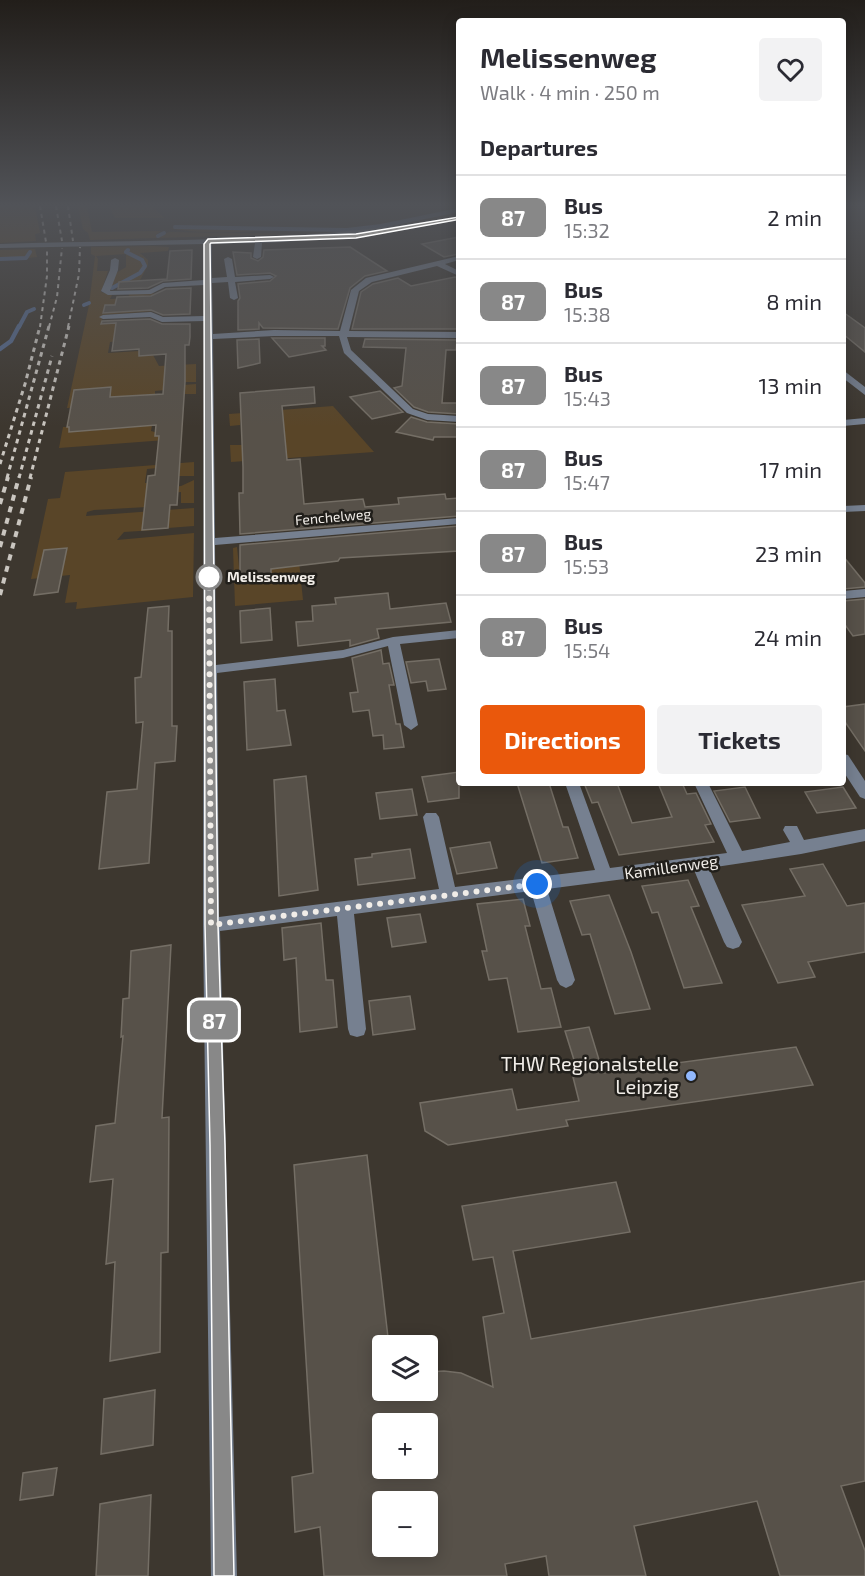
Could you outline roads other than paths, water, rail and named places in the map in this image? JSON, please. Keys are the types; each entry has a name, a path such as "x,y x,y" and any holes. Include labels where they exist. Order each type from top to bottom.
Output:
{"street":[{"path":"110,280 105,291 108,293 152,292 163,285 238,280"},
{"path":"232,280 234,298"},
{"path":"377,280 361,284 355,290 343,337 347,351 410,411 427,417 456,419"},
{"path":"208,281 208,670 211,925 218,1145 224,1576"},
{"path":"103,317 147,314 162,320 208,318"},
{"path":"208,337 344,333 456,335"},
{"path":"846,376 865,392"},
{"path":"846,423 865,421"},
{"path":"846,509 865,508"},
{"name":"Fenchelweg","path":"208,542 456,521"},
{"path":"846,595 865,593"},
{"path":"208,670 343,654 393,641 456,634"},
{"path":"393,641 411,725"},
{"path":"846,764 865,793"},
{"name":"Kamillenweg","path":"573,786 605,875"},
{"name":"Kamillenweg","path":"702,786 737,858"},
{"path":"431,817 449,895"},
{"path":"790,830 801,848"},
{"name":"Kamillenweg","path":"211,925 737,858 865,835"},
{"path":"699,863 733,942"},
{"path":"537,884 566,980"},
{"path":"345,908 357,1029"}],"waterway":[{"path":"112,288 128,280"},
{"path":"84,305 89,303"},
{"path":"19,327 27,312 34,309"},
{"path":"0,349 11,341 19,326"}],"railway":[{"path":"40,327 47,280"},
{"path":"49,327 59,280"},
{"path":"68,327 78,280"},
{"path":"0,464 40,326"},
{"path":"7,478 49,326"},
{"path":"30,478 69,326"},
{"path":"19,478 52,356"},
{"path":"0,504 8,477"},
{"path":"0,547 19,477"},
{"path":"0,595 31,477"}],"place":[{"name":"Melissenweg","path":"209,577"},
{"name":"THW Regionalstelle Leipzig","path":"691,1076"}]}
